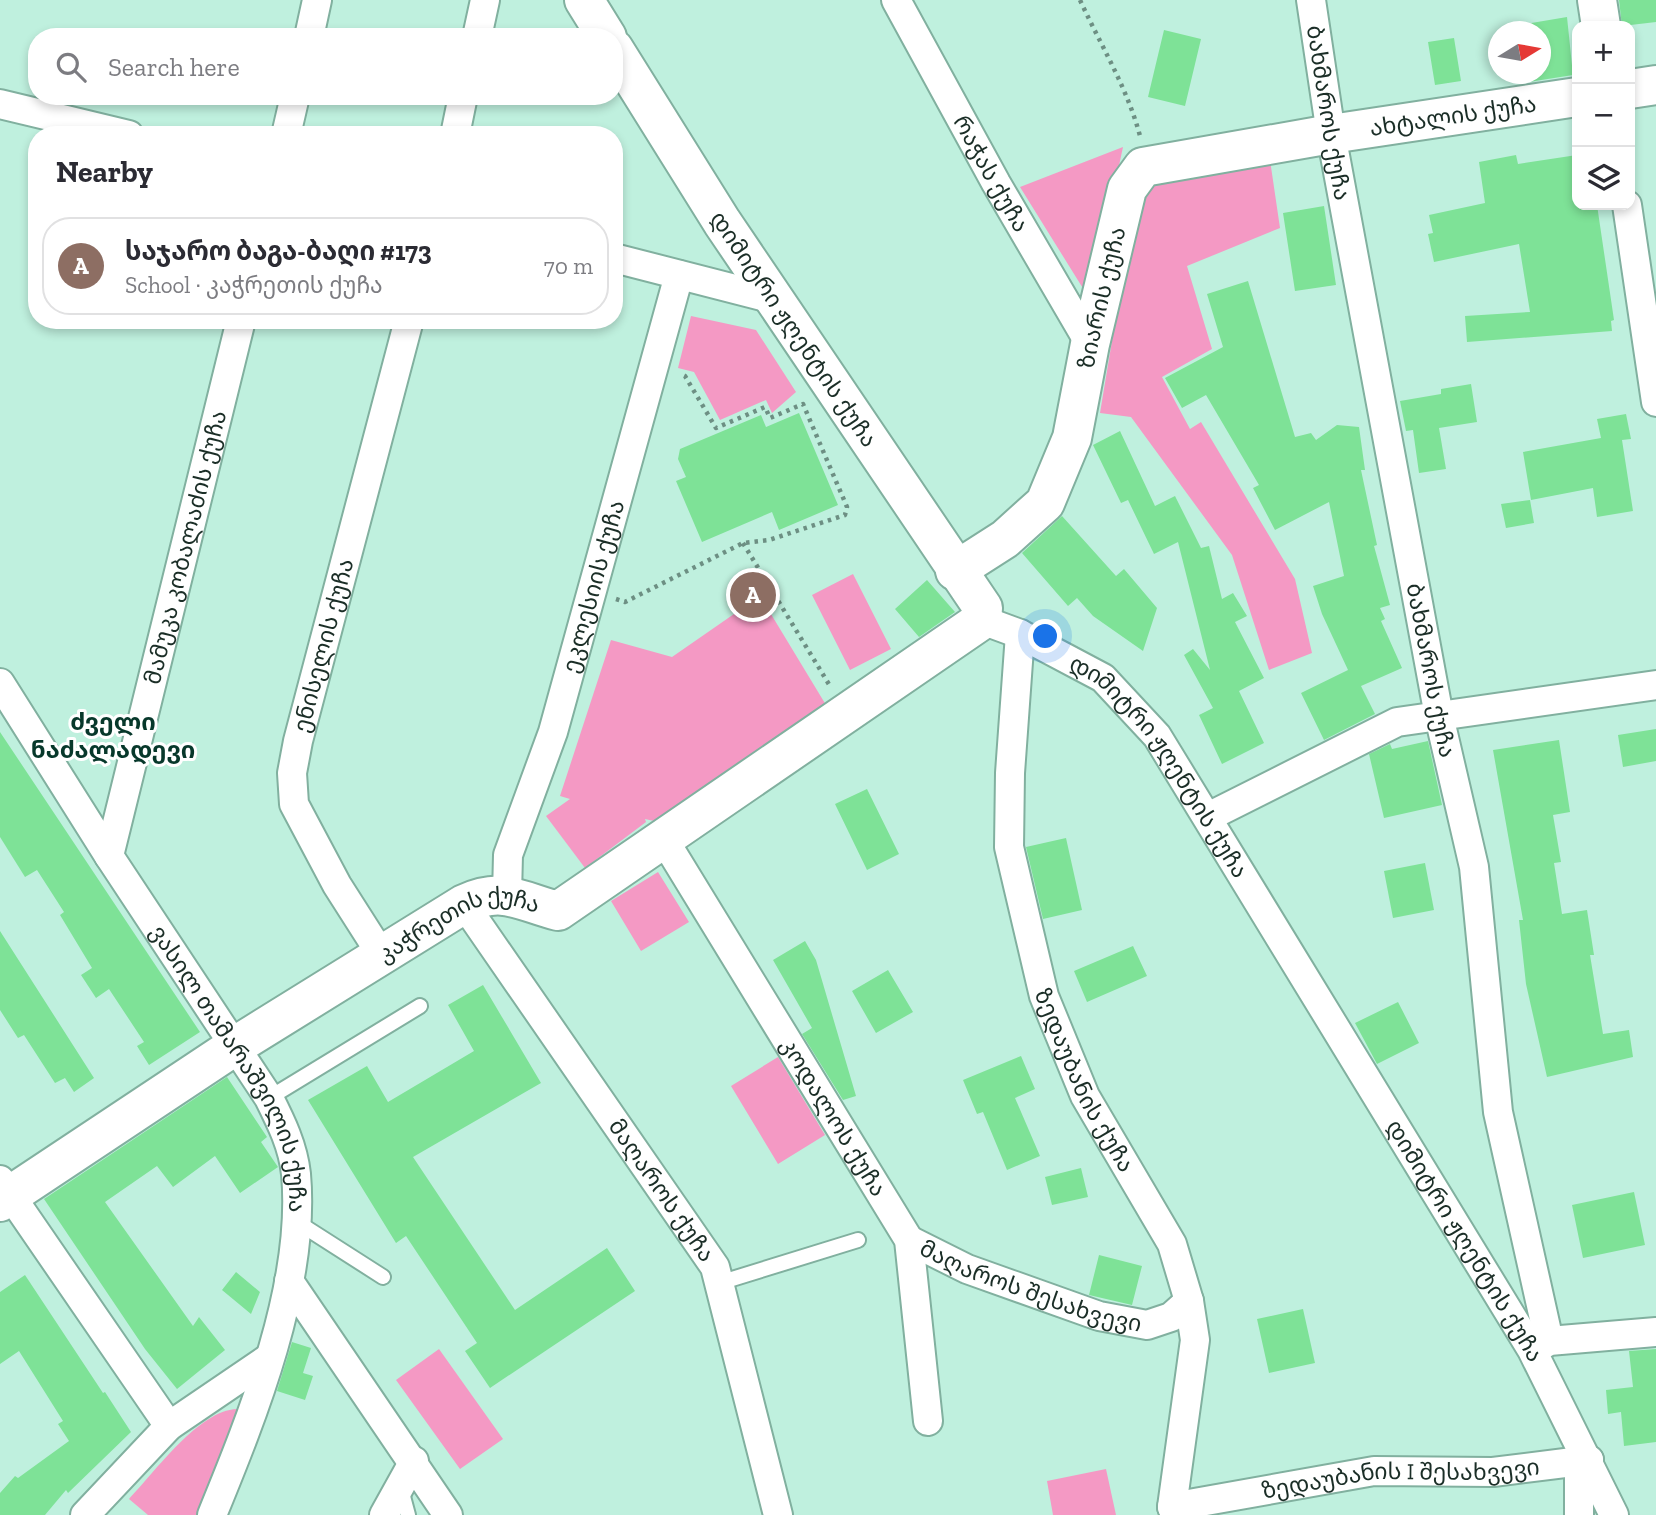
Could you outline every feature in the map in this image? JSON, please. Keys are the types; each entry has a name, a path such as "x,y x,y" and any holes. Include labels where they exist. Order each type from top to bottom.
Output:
{"street":[{"path":"311,28 317,0"},
{"path":"479,28 485,0"},
{"path":"584,0 601,28"},
{"name":"რაჭას ქუჩა","path":"896,0 996,183 1090,344"},
{"name":"ბახმაროს ქუჩა","path":"1311,0 1331,134 1439,716 1474,867 1498,1112 1540,1345"},
{"path":"1597,0 1600,21"},
{"name":"დიმიტრი ჟღენტის ქუჩა","path":"623,62 774,299 955,571 983,608 982,620 1020,634 1103,678 1157,736 1540,1345 1614,1515"},
{"path":"1635,88 1656,85"},
{"name":"ახტალის ქუჩა","path":"1331,134 1572,98"},
{"path":"0,104 92,126"},
{"path":"288,126 293,105"},
{"path":"456,126 461,105"},
{"name":"ზიარის ქუჩა","path":"955,571 1005,539 1045,503 1073,438 1090,344 1127,189 1143,167 1331,134"},
{"path":"1628,210 1656,402"},
{"path":"623,260 774,299"},
{"name":"ეკლესიის ქუჩა","path":"506,895 508,855 553,732 679,275"},
{"name":"მამუკა კობალაძის ქუჩა","path":"109,856 239,329"},
{"name":"ენისელის ქუჩა","path":"382,954 337,885 294,804 292,773 407,329"},
{"name":"კაჭრეთის ქუჩა","path":"3,1192 464,904 486,894 506,895 558,911 982,620"},
{"name":"ზედაუბანის ქუჩა","path":"1020,634 1010,774 1009,847 1044,996 1085,1096 1172,1244 1189,1301 1195,1340 1173,1511"},
{"name":"ვასილ თამარაშვილის ქუჩა","path":"0,683 109,856 270,1098 286,1133 296,1172 296,1222 289,1281 254,1415 212,1515"},
{"path":"1208,817 1397,722 1656,685"},
{"name":"კოდალოს ქუჩა","path":"663,838 909,1240 928,1421"},
{"name":"მაღაროს ქუჩა","path":"464,904 715,1268 778,1515"},
{"path":"3,1192 169,1426"},
{"name":"მაღაროს შესახვევი","path":"909,1240 967,1269 1099,1316 1147,1325 1171,1317 1189,1301"},
{"path":"289,1281 414,1461 448,1515"},
{"path":"1540,1345 1656,1332"},
{"path":"85,1515 169,1426 269,1358"},
{"path":"1579,1515 1579,1475 1589,1460"},
{"name":"ზედაუბანის I შესახვევი","path":"1173,1511 1374,1471 1493,1472 1589,1460"},
{"path":"384,1515 414,1461"}],"lane":[{"path":"270,1098 420,1006"},
{"path":"296,1222 383,1277"},
{"path":"719,1283 858,1240"},
{"path":"401,1486 408,1515"}],"path":[{"path":"1080,0 1122,82 1143,151 1157,163"},
{"path":"593,592 625,602 743,543 769,540 845,515 847,507 803,404 770,418 765,407 716,428 685,376 654,365"},
{"path":"743,543 846,713"}],"shaded area":[{"path":"1123,147 1096,273 1084,290 1020,187"},
{"path":"1270,160 1280,228 1187,266 1212,349 1162,377 1190,429 1201,422 1295,579 1312,653 1269,670 1232,555 1131,417 1100,413 1130,233 1145,185"},
{"path":"691,316 756,330 796,392 772,413 766,400 720,420 694,372 678,368"},
{"path":"853,574 891,649 850,670 812,595"},
{"path":"760,596 826,705 654,821 645,819 646,822 585,868 546,816 570,799 560,796 611,640 672,657"},
{"path":"658,872 689,922 641,951 611,901"},
{"path":"778,1057 825,1135 778,1164 731,1086"},
{"path":"439,1349 503,1439 460,1469 396,1380"},
{"path":"237,1409 235,1429 200,1515 148,1515 129,1499 193,1431 223,1412"},
{"path":"1106,1469 1116,1515 1053,1515 1047,1481"}],"building":[{"path":"1619,0 1656,0 1656,22 1635,24 1635,21 1621,21"},
{"path":"1567,17 1572,75 1551,78 1551,21 1543,21"},
{"path":"1164,30 1201,39 1185,106 1148,97"},
{"path":"1454,38 1461,81 1435,85 1428,42"},
{"path":"1516,155 1518,164 1572,156 1572,210 1598,210 1614,320 1611,321 1612,331 1467,342 1465,316 1530,312 1519,244 1434,262 1428,234 1433,233 1429,215 1485,203 1479,162"},
{"path":"1324,206 1336,285 1295,291 1283,213"},
{"path":"1248,281 1295,437 1311,433 1316,440 1337,425 1359,427 1365,470 1361,470 1377,545 1374,546 1390,605 1380,608 1385,619 1381,621 1402,668 1361,686 1375,714 1324,740 1301,693 1348,670 1322,614 1313,586 1344,576 1329,502 1275,530 1253,488 1259,485 1206,395 1182,408 1165,378 1223,347 1207,294"},
{"path":"1471,384 1477,422 1439,428 1446,469 1419,473 1413,430 1406,431 1400,401 1441,394 1441,389"},
{"path":"799,413 838,505 779,530 772,512 702,542 676,481 686,477 678,459 680,449 761,415 766,427"},
{"path":"1626,414 1631,439 1622,440 1633,511 1597,517 1593,488 1531,500 1523,452 1601,438 1597,419"},
{"path":"1120,431 1155,506 1175,496 1201,548 1209,546 1222,599 1233,593 1247,616 1235,622 1264,678 1239,691 1264,743 1222,764 1199,715 1213,708 1184,655 1193,649 1210,670 1178,542 1154,554 1128,500 1121,503 1093,445"},
{"path":"1530,500 1534,523 1506,528 1501,504"},
{"path":"1062,516 1116,576 1124,569 1157,608 1143,651 1093,616 1077,598 1068,606 1022,553"},
{"path":"927,580 955,612 919,637 895,609"},
{"path":"1656,729 1656,761 1623,767 1618,735"},
{"path":"0,732 200,1032 149,1065 137,1046 144,1042 109,989 96,998 81,975 92,968 60,915 64,912 37,870 25,877 0,837"},
{"path":"1559,740 1570,812 1553,815 1561,862 1554,863 1562,914 1587,910 1594,955 1590,955 1603,1034 1629,1030 1633,1057 1547,1077 1526,984 1519,920 1523,920 1493,750"},
{"path":"1428,741 1442,805 1384,818 1369,754 1390,744 1392,749"},
{"path":"867,789 899,854 867,870 835,804"},
{"path":"1066,838 1082,910 1043,919 1026,847"},
{"path":"1425,863 1434,910 1393,918 1384,871"},
{"path":"0,931 94,1078 74,1092 65,1078 55,1083 24,1035 18,1038 0,1010"},
{"path":"805,941 816,960 856,1096 843,1100 802,1034 812,1028 773,960"},
{"path":"1133,946 1147,976 1087,1002 1074,971"},
{"path":"888,970 913,1012 876,1033 852,991"},
{"path":"483,985 541,1083 413,1157 515,1310 607,1248 635,1291 490,1388 465,1351 477,1343 406,1236 396,1243 308,1100 367,1066 388,1102 474,1051 448,1005"},
{"path":"1398,1002 1419,1043 1377,1064 1355,1023"},
{"path":"1021,1056 1035,1089 1015,1098 1040,1156 1007,1170 983,1112 977,1114 963,1080"},
{"path":"227,1077 267,1137 261,1142 278,1167 240,1193 215,1156 173,1187 157,1166 105,1202 193,1326 199,1317 225,1350 177,1389 145,1349 44,1199"},
{"path":"1081,1168 1088,1197 1052,1205 1045,1177"},
{"path":"1634,1192 1645,1245 1583,1258 1572,1205"},
{"path":"1099,1255 1142,1266 1132,1305 1089,1295"},
{"path":"236,1272 260,1292 251,1314 222,1290"},
{"path":"25,1275 131,1432 68,1493 66,1490 45,1515 0,1515 0,1493 15,1476 18,1478 69,1441 58,1424 63,1421 19,1351 0,1364 0,1292"},
{"path":"1303,1309 1315,1363 1269,1373 1257,1319"},
{"path":"292,1342 311,1348 303,1373 313,1376 305,1400 277,1391"},
{"path":"1656,1349 1656,1442 1624,1446 1621,1412 1608,1414 1606,1390 1633,1387 1629,1351"}],"place":[{"name":"საჯარო ბაგა-ბაღი #173","path":"753,595"}],"district":[{"name":"ძველი ნაძალადევი","path":"113,735"}]}
